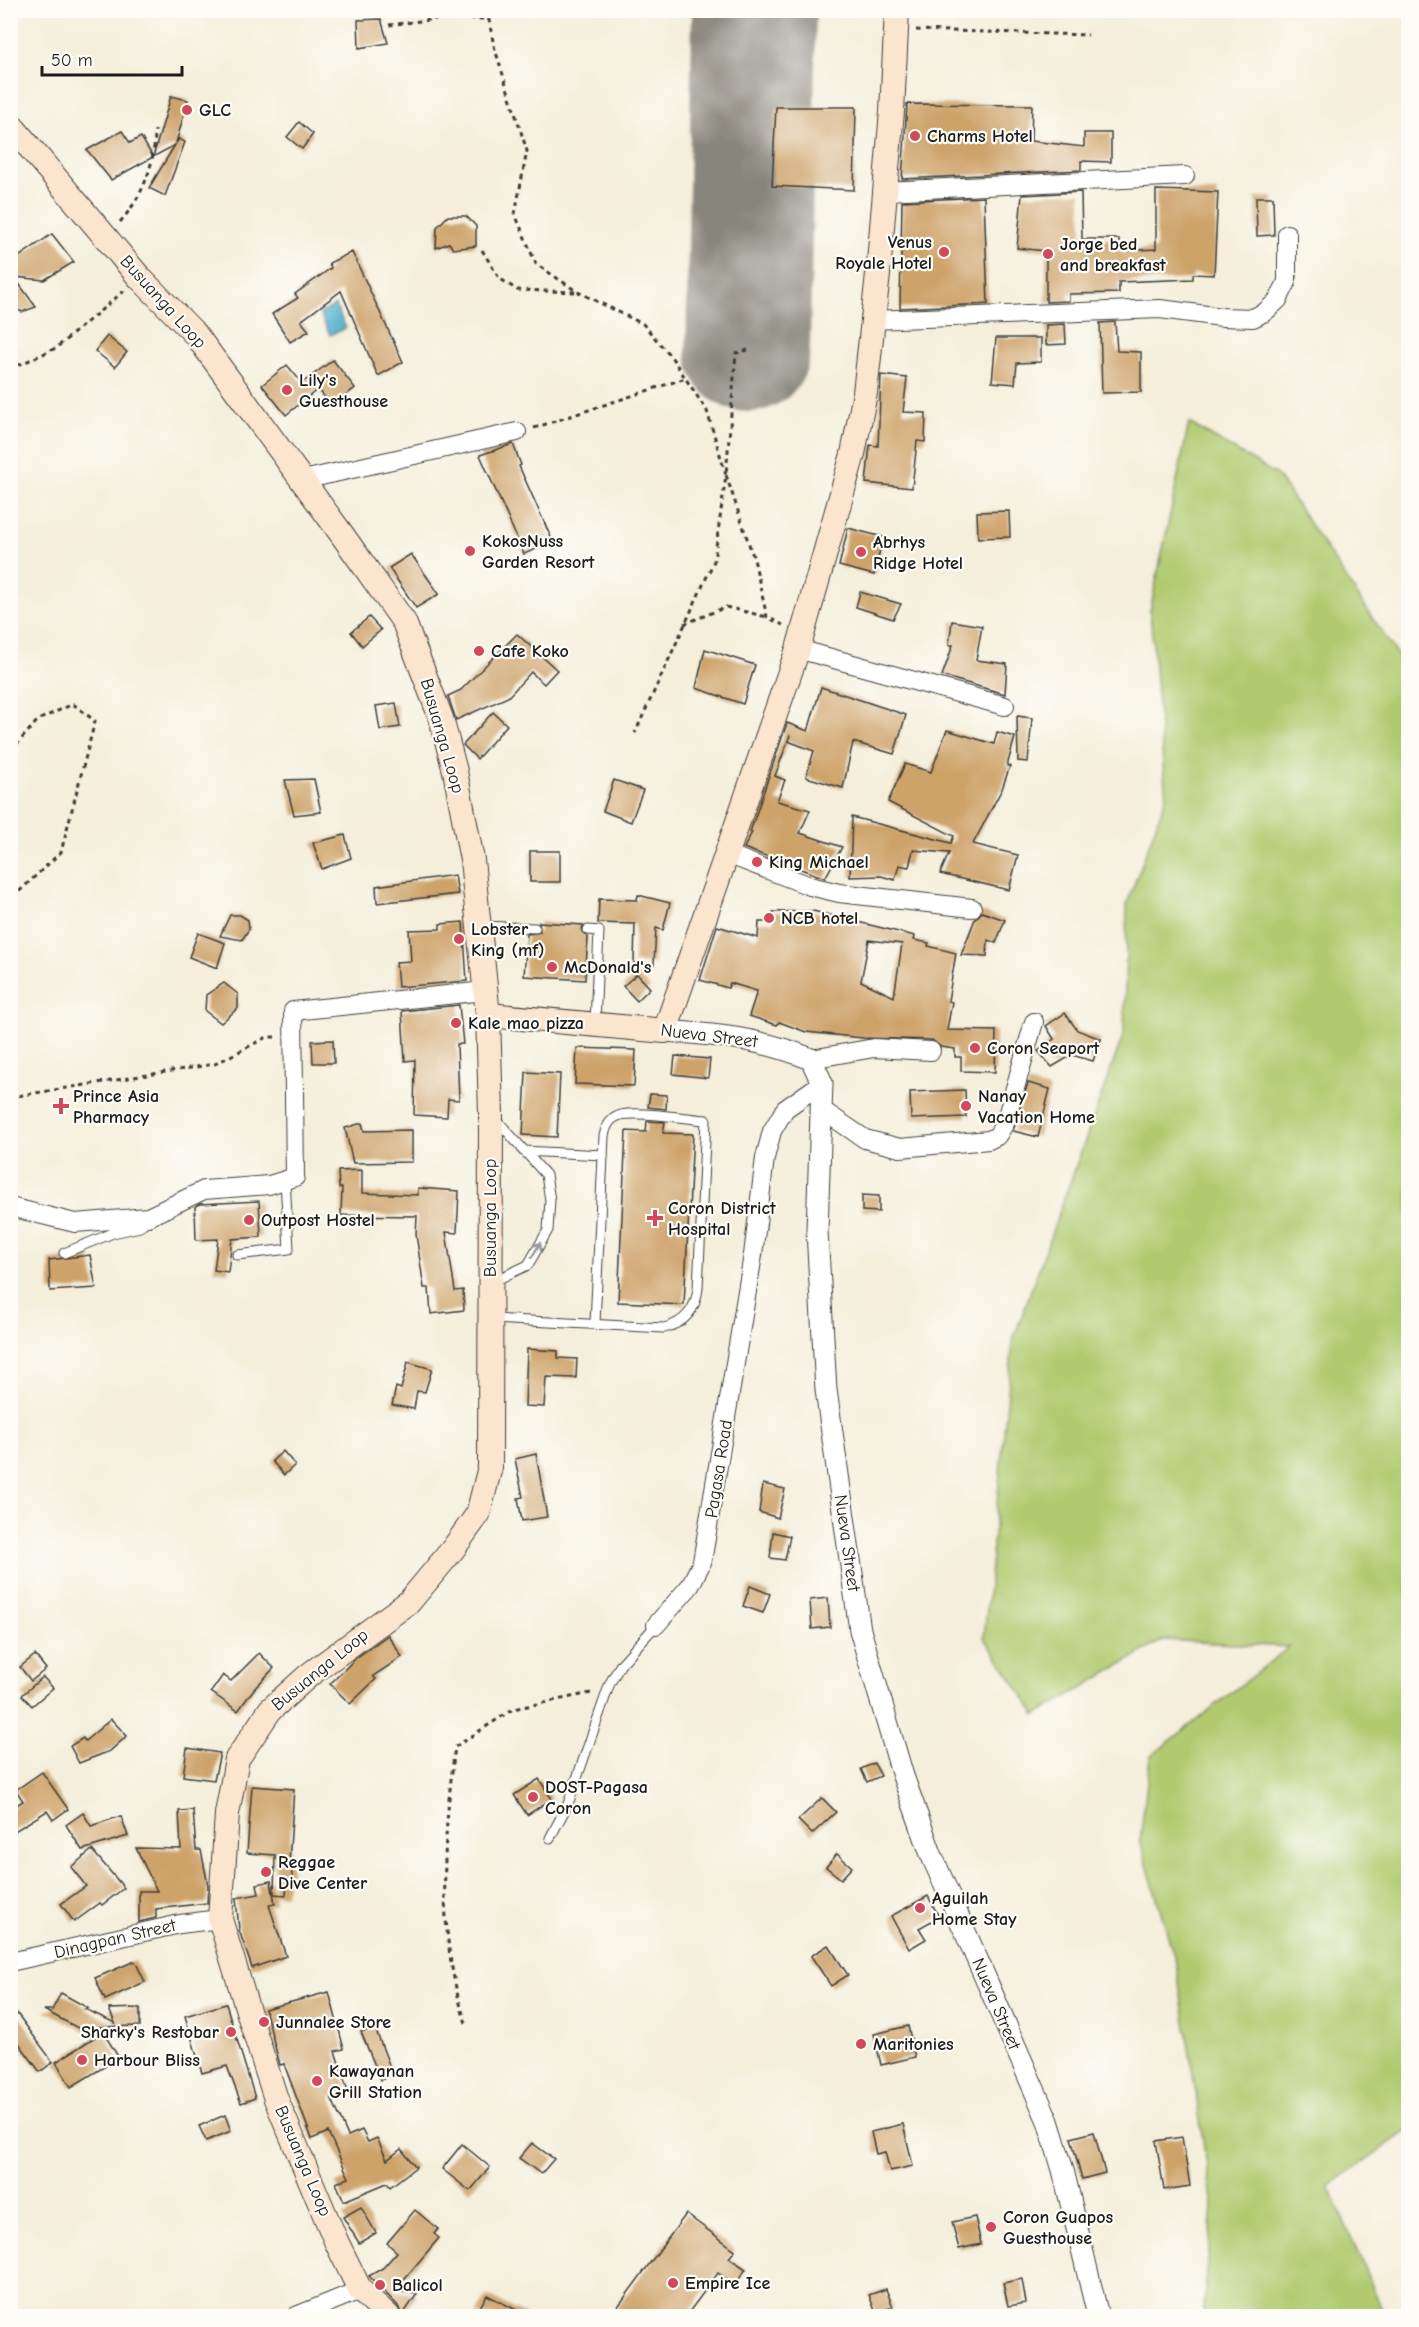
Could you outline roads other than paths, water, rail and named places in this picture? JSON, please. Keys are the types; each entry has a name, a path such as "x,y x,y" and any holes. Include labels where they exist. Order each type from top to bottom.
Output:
{"main road":[{"path":"665,1031 800,641 853,454 865,393 886,191 896,20"},
{"name":"Busuanga Loop","path":"10,124 140,278 196,335 404,622 421,661 441,718 455,771 472,860 488,1016 491,1114 490,1467 478,1514 409,1602 309,1675 270,1710 237,1759 226,1814 220,1919 276,2099 360,2290 388,2316"},
{"name":"Nueva Street","path":"488,1016 665,1031"}],"street":[{"path":"886,191 1185,176"},
{"path":"872,320 1160,309 1222,317 1253,318 1265,312 1278,300 1287,282 1287,234"},
{"path":"303,480 517,432"},
{"path":"800,641 1005,706"},
{"path":"727,854 810,886 839,893 972,908"},
{"path":"10,1207 75,1223 148,1217 204,1190 269,1185 295,1177 293,1011 485,991"},
{"path":"822,1110 865,1139 900,1148 989,1140 997,1136 1005,1123 1034,1022"},
{"name":"Nueva Street","path":"665,1031 739,1037 778,1046 811,1059 822,1083 817,1231 826,1390 860,1630 896,1754 931,1854 1048,2121 1063,2170 1098,2316"},
{"path":"811,1059 874,1048 931,1051"},
{"name":"Pagasa Road","path":"656,1625 690,1586 702,1562 753,1255 765,1158 772,1131 785,1109 822,1083"},
{"name":"Dinagpan Street","path":"10,1962 180,1924 220,1919"},
{"path":"296,2316 360,2290"}],"lane":[{"path":"479,926 534,928"},
{"path":"588,930 599,931 594,1025"},
{"path":"490,1283 528,1265 548,1230 550,1200 546,1175 491,1114"},
{"path":"492,1319 664,1328 682,1321 694,1306 698,1288 706,1120 621,1115 608,1123 605,1129 603,1155 595,1323"},
{"path":"523,1150 603,1155"},
{"path":"237,1254 289,1249 285,1180"},
{"path":"64,1253 113,1233 140,1227 148,1217"},
{"name":"Pagasa Road","path":"550,1838 568,1804 608,1690 621,1664 656,1625"}],"water":[{"path":"335,305 346,328 330,335 320,314"}],"place":[{"name":"GLC","path":"187,110"},
{"name":"Charms Hotel","path":"915,136"},
{"name":"Venus Royale Hotel","path":"944,252"},
{"name":"Jorge bed and breakfast","path":"1048,254"},
{"name":"Lily's Guesthouse","path":"287,390"},
{"name":"KokosNuss Garden Resort","path":"470,551"},
{"name":"Abrhys Ridge Hotel","path":"861,552"},
{"name":"Cafe Koko","path":"479,651"},
{"name":"King Michael","path":"757,862"},
{"name":"NCB hotel","path":"769,918"},
{"name":"Lobster King (mf)","path":"459,939"},
{"name":"McDonald's","path":"552,967"},
{"name":"Kale mao pizza","path":"456,1023"},
{"name":"Coron Seaport","path":"975,1048"},
{"name":"Prince Asia Pharmacy","path":"61,1106"},
{"name":"Nanay Vacation Home","path":"966,1106"},
{"name":"Coron District Hospital","path":"655,1218"},
{"name":"Outpost Hostel","path":"249,1220"},
{"name":"DOST-Pagasa Coron","path":"533,1797"},
{"name":"Reggae Dive Center","path":"266,1872"},
{"name":"Aguilah Home Stay","path":"920,1908"},
{"name":"Junnalee Store","path":"264,2022"},
{"name":"Sharky's Restobar","path":"231,2032"},
{"name":"Maritonies","path":"861,2044"},
{"name":"Harbour Bliss","path":"82,2060"},
{"name":"Kawayanan Grill Station","path":"317,2081"},
{"name":"Coron Guapos Guesthouse","path":"991,2227"},
{"name":"Empire Ice","path":"673,2283"},
{"name":"Balicol","path":"380,2285"}]}
